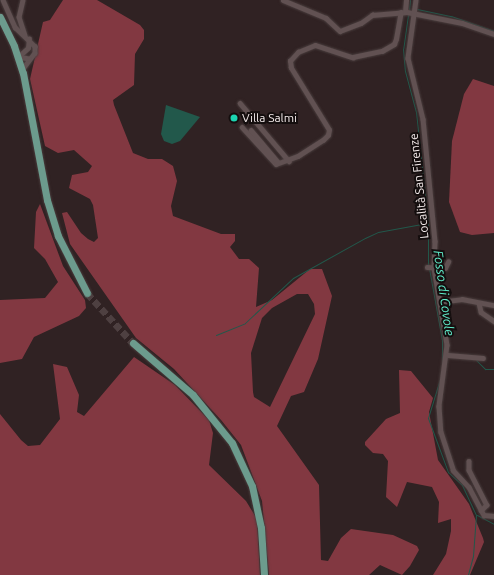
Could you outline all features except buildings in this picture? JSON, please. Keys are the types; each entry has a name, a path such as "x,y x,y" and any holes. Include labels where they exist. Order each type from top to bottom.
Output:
{"main road":[{"path":"0,17 14,46 22,70 46,200 58,236 87,293"},
{"path":"133,343 193,395 232,443 252,486 261,528 264,575"}],"street":[{"path":"3,0 15,26 29,39 36,49 22,70"},
{"path":"23,0 19,17 25,35"},
{"path":"283,0 326,18 333,27 340,31 361,23 372,15 415,12 462,23 494,34"},
{"path":"279,164 289,160 323,140 328,135 329,130 291,68 290,61 293,56 315,45 353,57 382,51 394,44 404,12 406,0"},
{"name":"Località San Firenze","path":"416,1 408,58 423,119 435,241 430,267 439,302 448,355 439,406 443,444 453,470 469,487 481,511"},
{"path":"18,57 25,51 29,39"},
{"path":"14,46 25,51"},
{"path":"18,57 29,59"},
{"path":"240,103 289,160"},
{"path":"242,127 267,156 279,164"},
{"path":"251,130 279,164"},
{"path":"430,267 445,268 448,262"},
{"path":"439,302 462,299 494,305"},
{"path":"479,303 481,312 494,321"},
{"path":"448,355 483,358"},
{"path":"469,461 469,470 487,505 481,511 484,515 494,516"}],"shaded area":[{"path":"63,0 97,0 140,25 144,30 144,39 135,54 134,85 113,100 133,153 148,159 162,159 173,166 177,181 171,206 173,216 221,234 235,234 235,241 230,247 239,259 249,259 259,268 256,307 272,300 310,269 322,269 332,296 318,359 304,392 291,396 277,426 319,485 321,560 328,561 341,538 351,529 393,535 417,546 419,550 410,566 402,575 380,565 369,575 269,575 262,501 241,445 221,420 174,369 136,338 70,244 62,213 67,212 81,233 88,239 94,242 98,238 93,205 90,199 69,188 72,175 88,172 92,166 74,150 58,153 45,146 30,79 43,22 50,20","holes":["297,294 308,294 314,304 315,314 270,407 254,397 253,392 251,353 262,318 272,308"]},
{"path":"473,79 494,86 494,233 472,235 460,232 449,202 452,141 464,94"},
{"path":"166,105 200,117 180,141 172,144 164,141 161,134"},
{"path":"40,204 63,266 85,300 86,308 79,316 34,337 22,359 0,363 0,300 45,298 58,282 45,259 34,248 36,212"},
{"path":"134,357 175,385 209,420 213,433 209,465 246,501 257,519 260,575 0,575 0,414 21,440 28,446 40,445 60,419 53,364 67,367 79,395 77,412 84,416"},
{"path":"399,370 411,371 433,398 429,412 438,460 469,504 483,538 484,542 470,575 433,575 446,554 451,531 451,519 438,523 439,502 432,487 407,482 397,507 386,497 388,461 383,454 373,453 365,445 365,442 386,419 400,413"}],"waterway":[{"name":"Fosso di Covole","path":"409,10 410,0"},
{"path":"417,9 451,16 494,31"},
{"name":"Fosso di Covole","path":"408,15 403,49 405,71 416,112 428,223 428,265"},
{"path":"216,335 245,323 293,278 365,238 378,232 427,223"},
{"name":"Fosso di Covole","path":"429,268 442,340 442,370"},
{"path":"476,360 485,369 494,369"},
{"name":"Fosso di Covole","path":"440,379 428,418 448,472 462,485 476,515 473,556 468,575"},
{"path":"477,515 494,524"}],"tunnel":[{"path":"87,293 133,343"}],"place":[{"name":"Villa Salmi","path":"234,118"}]}
